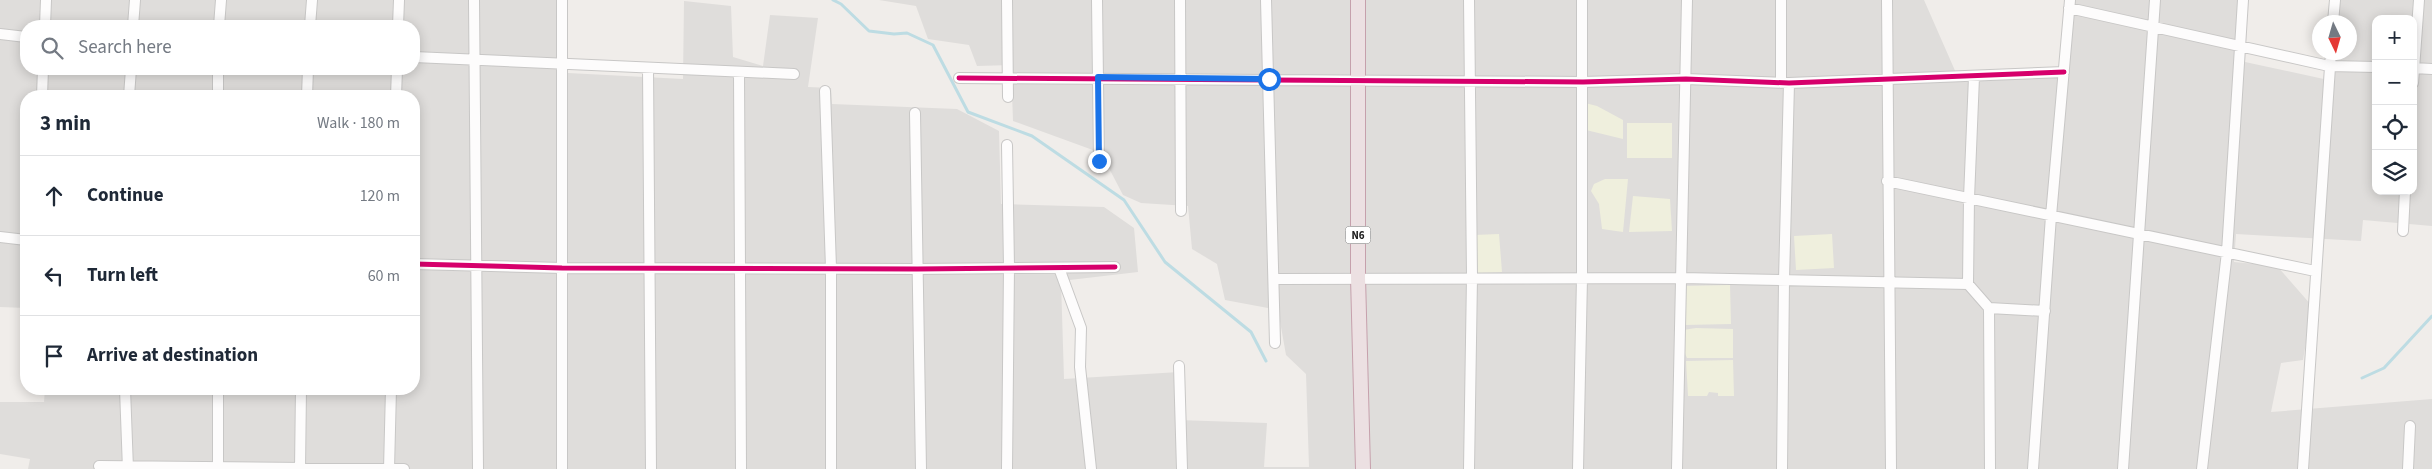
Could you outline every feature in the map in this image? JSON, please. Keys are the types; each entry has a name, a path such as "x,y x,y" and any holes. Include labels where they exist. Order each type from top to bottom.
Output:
{"highway":[{"name":"N6","path":"1358,0 1358,277 1363,469"}],"street":[{"path":"45,20 46,0"},
{"path":"133,20 135,0"},
{"path":"219,20 221,0"},
{"path":"310,20 312,0"},
{"path":"398,20 399,0"},
{"path":"474,0 478,469"},
{"path":"562,0 562,469"},
{"path":"1007,0 1008,97"},
{"path":"1097,0 1099,161"},
{"path":"1180,0 1181,210"},
{"path":"1266,0 1274,279 1274,344"},
{"path":"1469,0 1472,277 1469,469"},
{"path":"1578,469 1582,278 1582,0"},
{"path":"1677,469 1687,0"},
{"path":"1781,0 1785,83 1782,469"},
{"path":"1887,0 1889,79 1887,181 1891,282 1890,469"},
{"path":"2123,469 2155,0"},
{"path":"2202,469 2227,252 2243,0"},
{"path":"2333,15 2334,0"},
{"path":"2415,60 2419,0"},
{"path":"2033,469 2051,216 2070,4 2153,28 2240,47 2330,66 2372,68"},
{"path":"0,34 20,36"},
{"path":"420,57 794,74"},
{"path":"2303,469 2314,271 2330,60"},
{"path":"648,68 651,469"},
{"path":"2417,68 2432,69"},
{"path":"739,72 741,469"},
{"path":"959,78 1098,77 1357,82 1583,82 1686,79 1785,83 2064,72"},
{"path":"42,90 43,75"},
{"path":"129,90 130,75"},
{"path":"218,75 218,90"},
{"path":"307,90 308,75"},
{"path":"396,90 397,75"},
{"path":"1974,77 1968,284 1989,308 1990,469"},
{"path":"825,91 831,268 831,469"},
{"path":"914,113 921,469"},
{"path":"1007,145 1009,267 1007,469"},
{"path":"1887,181 2314,271"},
{"path":"2403,231 2406,195"},
{"path":"0,236 20,239"},
{"path":"420,264 562,268 917,269 1115,267"},
{"path":"1059,268 1081,328 1080,367 1090,469"},
{"path":"1274,279 1358,277 1681,278 1968,284"},
{"path":"1989,308 2044,311"},
{"path":"1179,366 1182,469"},
{"path":"125,395 128,467"},
{"path":"218,395 218,467"},
{"path":"300,468 301,395"},
{"path":"389,469 391,395"},
{"path":"2408,469 2410,426"},
{"path":"99,466 404,469"}],"shaded area":[{"path":"0,0 565,0 568,73 683,79 684,1 731,6 733,57 763,66 770,15 818,18 808,87 831,88 832,104 957,109 999,131 1001,204 1104,207 1134,228 1138,272 1061,281 1064,379 1179,372 1178,420 1267,423 1264,467 1309,467 1306,374 1286,355 1278,310 1225,300 1217,264 1192,249 1188,206 1141,203 1123,195 1101,153 1013,121 1011,65 977,66 969,45 928,39 916,6 879,0 1924,0 1960,82 2067,77 2073,0 2248,0 2245,62 2333,81 2335,60 2357,60 2357,15 2339,15 2340,0 2432,0 2432,226 2363,220 2361,241 2236,234 2234,262 2277,266 2312,306 2303,360 2281,363 2271,412 2432,399 2432,469 28,469 30,459 0,454 0,402 44,402 45,395 420,395 420,90 20,90 20,308 0,307"}],"green space":[{"path":"1585,103 1597,106 1623,120 1623,139 1586,130"},
{"path":"1627,123 1672,123 1672,158 1627,158"},
{"path":"1605,179 1628,179 1623,232 1602,229 1599,204 1591,191 1594,184"},
{"path":"1633,196 1670,199 1672,231 1629,232"},
{"path":"1499,234 1502,272 1474,273 1474,235"},
{"path":"1832,234 1834,268 1796,270 1794,236"},
{"path":"1730,285 1731,324 1685,325 1684,286"},
{"path":"1696,328 1733,329 1733,358 1687,358 1681,344 1683,330"},
{"path":"1733,360 1734,396 1718,396 1718,393 1709,392 1707,396 1688,396 1686,361"}],"waterway":[{"path":"833,0 841,4 869,31 894,34 907,33 933,45 968,112 1032,136 1124,200 1165,262 1251,332 1266,361"},
{"path":"2362,378 2384,368 2432,316"}],"cycle path":[{"path":"959,78 1583,82 1686,79 1789,83 2064,72"},
{"path":"420,264 562,268 917,269 1115,267"}],"route":[{"path":"1099,161 1098,77 1269,79"}]}
